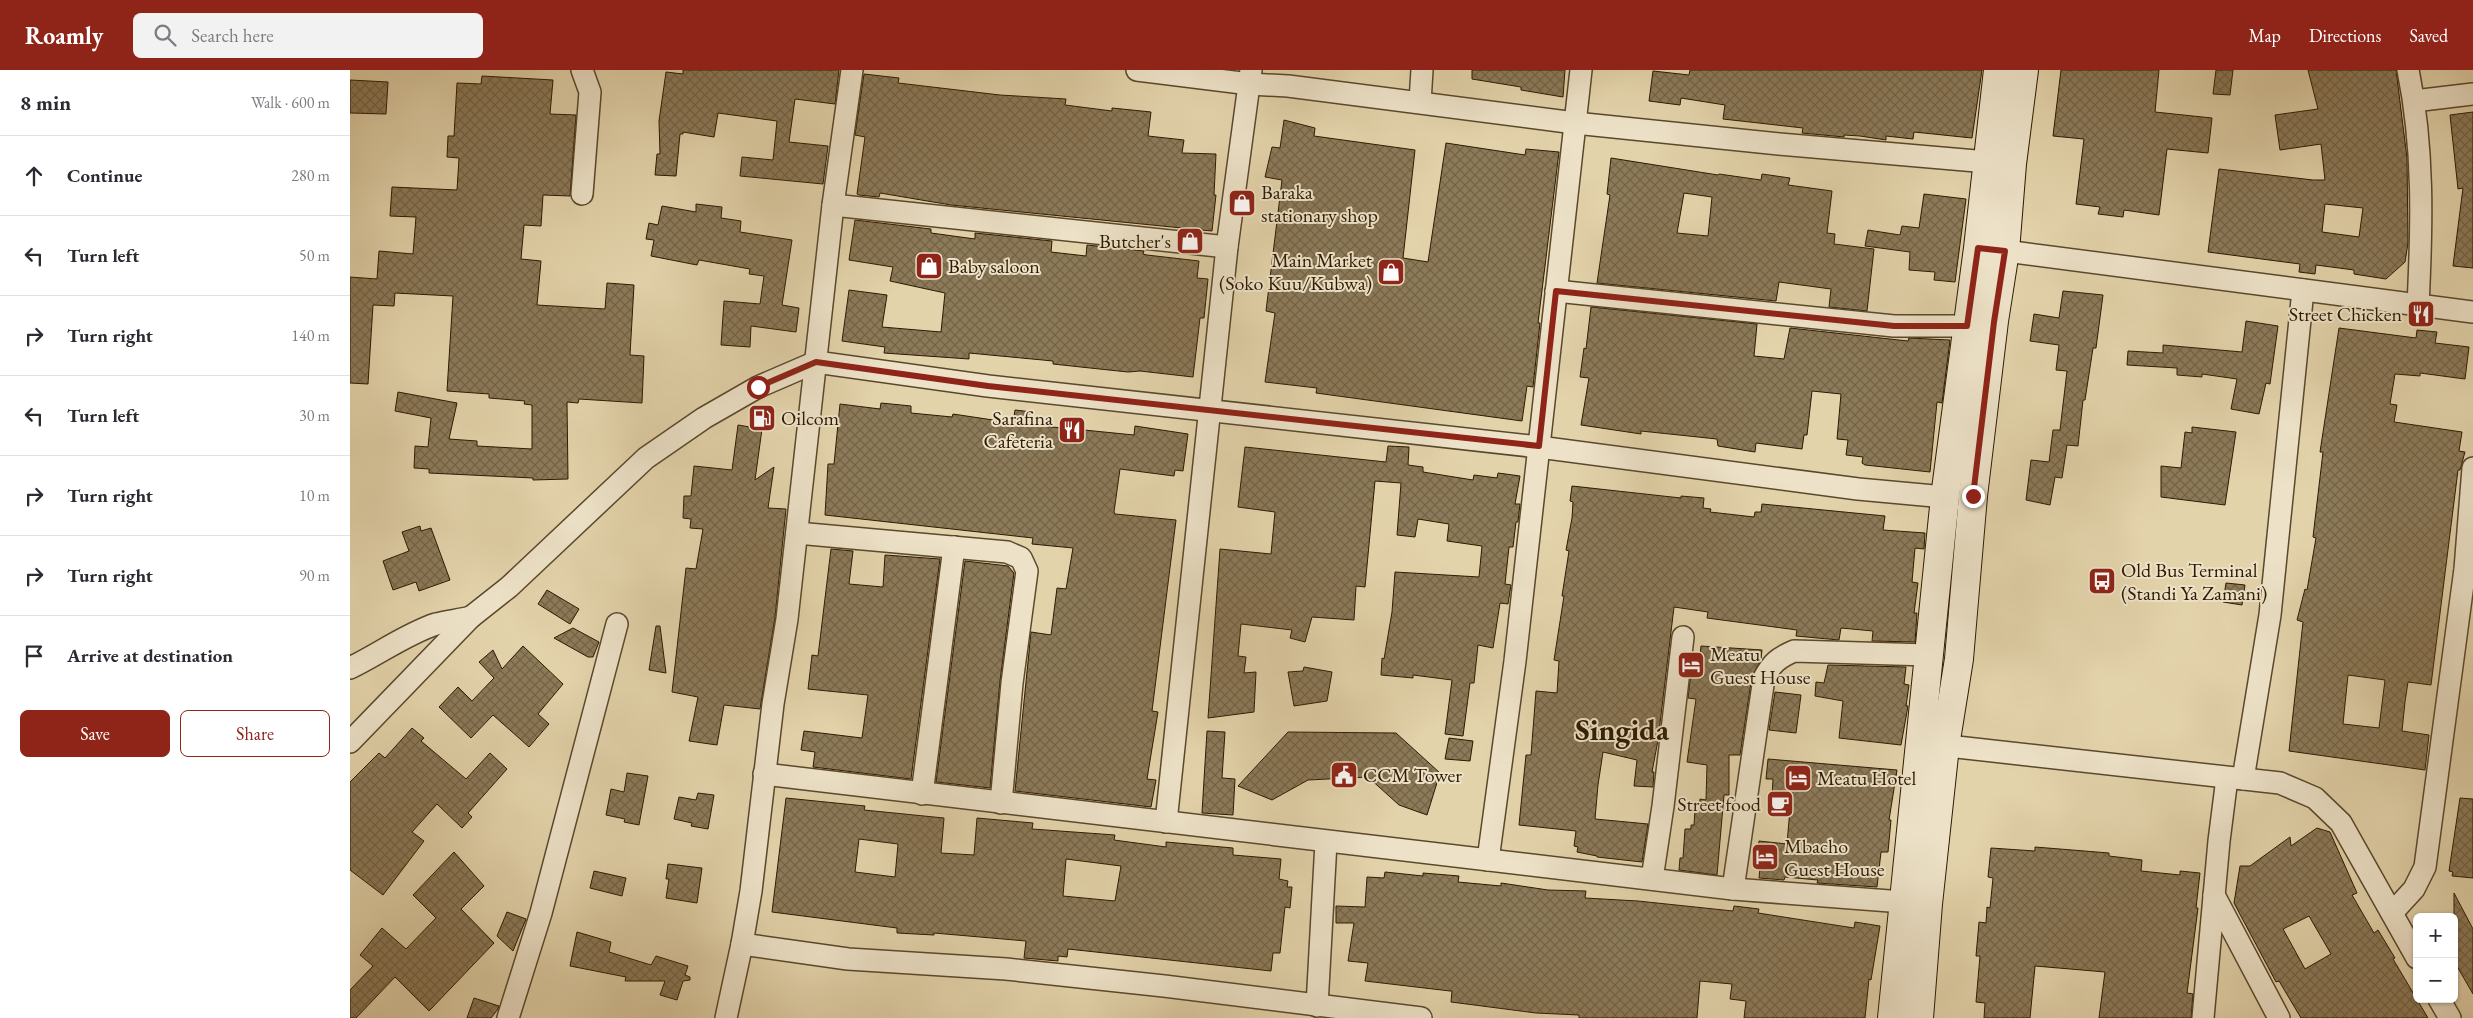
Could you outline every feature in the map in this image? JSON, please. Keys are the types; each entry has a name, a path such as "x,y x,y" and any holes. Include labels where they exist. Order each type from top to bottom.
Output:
{"main road":[{"path":"1919,1018 1928,904 1933,745 1928,655 1945,497 1978,248 1998,70"},
{"path":"1892,1018 1903,902 1933,745 1959,659 1973,496 1994,322 2005,251 2012,164 2024,70"}],"street":[{"path":"582,70 590,92 582,194"},
{"path":"726,1018 742,944 764,774 788,619 833,205 852,70"},
{"path":"1137,70 1250,77 1288,86 1575,123 1779,144 1988,162"},
{"path":"1420,102 1422,70"},
{"path":"1488,860 1515,661 1581,70"},
{"path":"2408,70 2414,101 2421,171 2422,221 2418,305"},
{"path":"1166,822 1209,409 1250,77"},
{"path":"2414,101 2473,94"},
{"path":"833,205 1228,247"},
{"path":"1978,248 2473,312"},
{"path":"2203,1018 2214,895 2235,778 2270,614 2303,290"},
{"path":"1556,291 1894,326 1967,326"},
{"path":"350,742 471,617 509,587 646,458 704,418 758,387 816,362 988,386 1539,446 1858,489 1945,497"},
{"path":"2392,913 2414,889 2425,867 2465,569 2473,468"},
{"path":"797,533 1007,552 1021,558 1027,571 1012,683 1001,803"},
{"path":"922,794 954,547"},
{"path":"350,668 425,629 437,624 471,617"},
{"path":"508,1018 542,913 617,624"},
{"path":"1652,879 1663,806 1683,637"},
{"path":"1733,889 1764,678 1771,665 1776,659 1794,651 1928,655"},
{"path":"1933,745 2280,783 2315,798 2341,823 2413,951"},
{"path":"764,774 1733,889 1903,902"},
{"path":"1317,1006 1326,842"},
{"path":"2214,895 2279,1018"},
{"path":"742,944 848,959 1006,970 1421,1018"},
{"path":"2441,1003 2450,1018"}],"building":[{"path":"683,70 839,70 835,104 795,99 789,142 828,146 823,184 740,176 742,157 773,160 777,121 718,113 714,137 683,132 683,134 680,134 676,176 655,175 657,154 660,154 659,121 666,72 683,74"},
{"path":"1472,70 1565,70 1563,97 1521,90 1521,87 1472,79"},
{"path":"1690,70 1982,70 1972,138 1914,132 1913,139 1886,136 1886,140 1860,136 1844,135 1844,137 1802,133 1803,128 1723,119 1725,105 1681,98 1680,105 1649,101 1653,71 1689,75"},
{"path":"2061,70 2159,70 2155,112 2212,118 2208,153 2167,149 2159,215 2124,210 2123,217 2098,214 2100,207 2076,204 2084,139 2053,136"},
{"path":"2216,70 2233,70 2230,95 2213,94"},
{"path":"2308,70 2396,70 2407,158 2408,243 2405,262 2386,279 2354,274 2354,270 2316,265 2315,274 2299,272 2300,264 2208,252 2219,169 2325,180 2321,144 2280,150 2275,115 2318,109","holes":["2325,204 2363,208 2359,237 2322,232"]},
{"path":"864,74 899,78 898,83 1000,95 1066,99 1065,105 1112,111 1112,108 1151,112 1148,136 1184,140 1182,153 1216,154 1214,195 1216,195 1212,231 951,205 880,193 879,197 859,195 857,194 865,137 855,135"},
{"path":"482,76 553,80 550,114 576,115 570,196 543,195 541,226 524,225 521,259 541,261 537,305 605,309 607,283 634,285 630,355 644,356 642,403 579,399 578,403 567,402 568,479 533,480 533,478 429,473 429,469 414,468 415,446 428,447 431,418 395,411 398,392 457,403 449,439 477,441 477,446 532,449 532,405 524,404 525,401 489,398 489,394 447,391 453,296 395,293 394,306 373,305 368,384 350,383 350,277 377,279 379,251 413,254 416,217 390,216 392,187 457,190 459,158 447,157 448,136 454,136 457,83 481,84"},
{"path":"350,80 388,82 386,114 350,113"},
{"path":"2473,112 2473,268 2453,266 2463,188 2458,189 2450,115"},
{"name":"Main Market (Soko Kuu/Kubwa)","path":"1284,120 1315,128 1314,136 1415,150 1403,258 1428,262 1446,143 1525,155 1526,149 1559,152 1538,323 1540,323 1533,387 1527,386 1522,421 1316,393 1317,388 1265,382 1275,313 1266,311 1282,180 1265,177 1272,147 1280,148"},
{"path":"1611,158 1761,180 1762,174 1790,178 1788,185 1832,191 1827,233 1835,234 1834,244 1874,249 1867,311 1829,307 1831,289 1779,282 1776,301 1597,283 1610,195 1607,194","holes":["1684,193 1712,197 1708,236 1677,233"]},
{"path":"1924,194 1966,199 1955,282 1934,280 1935,272 1909,270 1910,252 1865,246 1868,230 1900,235 1902,226 1919,228"},
{"path":"696,204 722,207 721,218 741,221 740,232 792,240 782,305 799,308 796,332 751,326 750,347 721,345 724,301 760,304 764,276 749,274 750,269 699,260 697,265 651,256 654,240 646,239 649,223 658,225 662,206 696,212"},
{"path":"855,220 931,229 931,233 975,239 975,233 1052,241 1051,252 1086,256 1087,245 1144,251 1143,254 1147,255 1199,261 1197,278 1208,279 1204,318 1200,318 1193,377 1090,368 1053,364 1053,361 969,353 969,359 884,353 885,347 842,341 849,290 887,295 882,327 941,332 945,293 890,281 893,267 849,260"},
{"path":"2063,291 2103,295 2096,348 2093,348 2085,400 2083,400 2078,446 2067,445 2062,478 2055,477 2050,505 2026,500 2031,460 2049,462 2053,430 2060,430 2067,371 2056,370 2059,345 2030,341 2034,314 2059,318"},
{"path":"1591,307 1757,324 1754,356 1784,359 1790,328 1908,341 1909,338 1950,340 1942,403 1937,402 1930,472 1865,465 1862,463 1863,457 1846,455 1848,440 1837,439 1841,394 1812,391 1807,435 1804,435 1802,449 1756,443 1755,452 1718,446 1717,439 1641,431 1641,434 1581,425 1589,378 1580,377 1584,348 1586,349"},
{"path":"2246,321 2278,326 2270,384 2266,383 2259,414 2231,409 2237,379 2202,374 2202,377 2177,375 2177,368 2127,365 2128,351 2163,353 2163,345 2242,352"},
{"path":"2339,328 2416,338 2417,330 2437,332 2435,343 2469,347 2465,379 2420,373 2420,376 2395,374 2390,404 2397,405 2394,422 2462,432 2459,451 2465,452 2460,470 2458,470 2431,685 2408,682 2405,702 2402,731 2429,735 2425,770 2289,751 2303,622 2297,620 2305,589 2307,590 2316,538 2313,537 2323,452 2320,452","holes":["2348,675 2385,680 2379,728 2343,724"]},
{"path":"881,403 911,406 911,413 952,417 953,414 1013,423 1015,410 1032,412 1030,425 1134,435 1135,426 1188,434 1183,471 1175,470 1174,476 1120,469 1114,512 1115,514 1176,520 1152,711 1158,712 1147,779 1156,780 1151,807 1015,791 1031,632 1051,635 1057,588 1066,589 1073,548 1032,544 1033,538 825,515 828,464 834,464 840,404 880,409"},
{"path":"738,425 762,429 755,480 774,467 768,508 786,509 775,617 760,709 724,705 717,745 689,741 698,697 672,692 686,568 696,569 703,529 690,528 691,519 683,518 684,496 691,496 694,466 732,470"},
{"path":"2192,427 2236,432 2225,505 2161,497 2161,466 2181,468 2185,432 2192,433"},
{"path":"1388,446 1409,447 1408,465 1423,467 1423,472 1473,480 1474,475 1497,478 1498,473 1520,476 1515,504 1520,504 1518,522 1516,522 1513,547 1509,547 1505,584 1511,585 1508,604 1500,603 1493,648 1478,645 1474,683 1470,683 1463,736 1445,734 1452,680 1413,675 1413,678 1381,675 1382,658 1384,659 1392,612 1395,572 1479,577 1482,546 1447,541 1449,524 1418,519 1415,537 1397,535 1401,483 1375,481 1365,587 1356,586 1354,620 1312,617 1305,642 1290,638 1292,630 1241,624 1238,656 1246,657 1244,673 1256,672 1254,712 1208,718 1220,549 1271,554 1275,512 1238,507 1245,447 1386,462"},
{"path":"1572,486 1681,498 1681,496 1704,498 1703,508 1711,509 1710,512 1754,517 1755,512 1761,512 1762,504 1885,516 1883,530 1925,533 1924,549 1915,548 1912,582 1918,583 1914,613 1917,613 1915,642 1872,641 1873,631 1841,628 1839,640 1796,636 1797,630 1707,618 1708,612 1674,607 1658,740 1652,772 1654,772 1653,787 1634,786 1637,760 1603,752 1598,785 1595,819 1648,824 1642,862 1597,857 1577,852 1578,847 1574,846 1576,831 1519,825 1526,755 1531,755 1536,691 1557,693 1559,661 1554,660 1569,551 1566,550 1572,518 1573,502 1570,501"},
{"path":"420,526 421,531 431,528 450,580 419,591 416,582 393,590 383,561 409,551 402,532"},
{"path":"831,549 853,551 849,584 883,587 885,555 940,559 911,779 813,767 815,752 801,750 804,731 862,738 868,695 808,689 812,655 818,656"},
{"path":"965,561 1008,566 1014,573 1000,681 990,788 936,782"},
{"path":"2226,583 2245,585 2242,605 2223,602"},
{"path":"547,590 579,609 570,624 538,604"},
{"path":"656,626 660,626 666,673 649,670"},
{"path":"573,628 599,642 593,657 588,657 554,638"},
{"path":"523,646 563,684 538,714 549,724 529,747 493,715 471,738 439,707 458,687 472,701 494,678 479,662 493,650 502,669"},
{"path":"1701,646 1762,650 1761,659 1752,676 1740,755 1729,755 1729,795 1724,795 1717,875 1679,870 1680,858 1683,858 1685,829 1691,829 1691,825 1694,825 1695,810 1699,810 1700,799 1706,800 1707,765 1687,762 1696,699 1688,698 1692,664 1699,665"},
{"path":"1828,665 1906,667 1904,684 1909,685 1906,706 1908,706 1901,745 1839,738 1843,701 1815,696 1816,682 1824,683"},
{"path":"1304,667 1332,672 1327,701 1294,706 1288,672 1303,671"},
{"path":"1775,692 1801,695 1796,733 1769,730"},
{"path":"412,728 424,738 421,741 466,779 490,753 507,769 468,813 472,817 462,828 437,804 412,832 424,841 383,895 350,870 350,782 379,753 385,758"},
{"path":"1207,731 1225,732 1222,778 1235,779 1233,815 1202,813"},
{"name":"CCM Tower","path":"1288,732 1396,733 1440,773 1427,815 1399,805 1368,777 1308,780 1272,800 1238,786"},
{"path":"1449,738 1473,741 1470,761 1445,759"},
{"path":"1768,759 1897,770 1889,820 1891,820 1888,852 1881,852 1877,887 1817,883 1818,880 1785,877 1784,880 1759,878 1760,868 1756,867 1759,841 1787,844 1791,797 1772,796 1773,779 1766,779"},
{"path":"627,773 648,776 639,825 624,822 625,819 606,815 611,789 624,792"},
{"path":"698,793 714,795 708,829 691,826 692,823 674,819 679,797 696,800"},
{"path":"786,798 865,806 864,810 944,818 941,853 974,855 977,818 1033,823 1032,829 1115,835 1114,840 1166,847 1166,842 1233,848 1233,855 1281,859 1279,879 1288,881 1287,887 1292,887 1290,908 1285,907 1280,953 1273,953 1271,971 1068,949 1067,957 1058,956 1058,961 1024,958 1026,941 934,933 934,935 897,933 897,928 772,912","holes":["859,839 898,844 895,877 855,872","1066,859 1121,866 1115,901 1063,896"]},
{"path":"2460,798 2473,799 2473,878 2452,876 2453,872 2449,871"},
{"path":"2317,828 2330,832 2357,893 2352,895 2374,933 2378,930 2395,958 2393,959 2413,993 2413,1003 2419,1003 2428,1018 2301,1018 2279,981 2276,982 2234,903 2240,866 2250,866 2290,837 2291,846","holes":["2309,916 2331,954 2305,969 2283,929"]},
{"path":"2035,847 2109,853 2109,856 2142,860 2141,871 2180,875 2180,871 2200,873 2196,908 2198,908 2187,993 2193,994 2191,1018 2099,1018 2105,972 2035,966 2030,1018 1984,1018 1985,1003 1976,1002 1980,956 1976,956 1979,922 1986,923 1987,907 1990,908 1993,878 1988,877 1991,848 2035,851"},
{"path":"454,852 484,886 461,909 494,943 429,1011 395,977 356,1018 350,1018 350,990 373,966 360,955 382,928 406,949 436,918 413,895"},
{"path":"668,864 702,868 697,903 666,898 669,879 666,879"},
{"path":"594,871 626,878 622,896 590,888"},
{"path":"1385,872 1423,876 1423,873 1459,876 1458,882 1501,886 1501,883 1548,890 1586,891 1585,898 1638,901 1733,911 1734,906 1759,909 1758,913 1854,928 1855,922 1880,926 1871,980 1869,979 1865,1018 1744,1018 1746,1001 1730,999 1732,984 1700,981 1697,1018 1579,1018 1579,1015 1536,1013 1451,1002 1452,991 1365,981 1368,963 1348,961 1354,923 1336,923 1336,906 1365,907 1367,877 1384,878"},
{"path":"2454,893 2473,929 2473,994 2458,968 2458,913 2454,913"},
{"path":"507,912 526,919 513,951 497,936"},
{"path":"577,932 611,942 609,952 651,965 656,956 688,966 685,975 690,977 690,980 683,981 677,1000 660,995 665,981 625,981 626,977 570,966"},
{"path":"474,998 499,1006 498,1009 491,1018 467,1018"}],"place":[{"name":"Baraka stationary shop","path":"1242,203"},
{"name":"Butcher's","path":"1190,241"},
{"name":"Baby saloon","path":"929,266"},
{"name":"Main Market (Soko Kuu/Kubwa)","path":"1391,272"},
{"name":"Street Chicken","path":"2421,314"},
{"name":"Oilcom","path":"762,418"},
{"name":"Sarafina Cafeteria","path":"1072,430"},
{"name":"Old Bus Terminal (Standi Ya Zamani)","path":"2102,581"},
{"name":"Meatu Guest House","path":"1691,665"},
{"name":"CCM Tower","path":"1344,775"},
{"name":"Meatu Hotel","path":"1798,778"},
{"name":"Street food","path":"1780,804"},
{"name":"Mbacho Guest House","path":"1765,857"}],"district":[{"name":"Singida","path":"1622,730"}],"route":[{"path":"758,387 816,362 988,386 1539,446 1556,291 1894,326 1967,326 1978,248 2005,251 1994,322 1973,496"}]}
